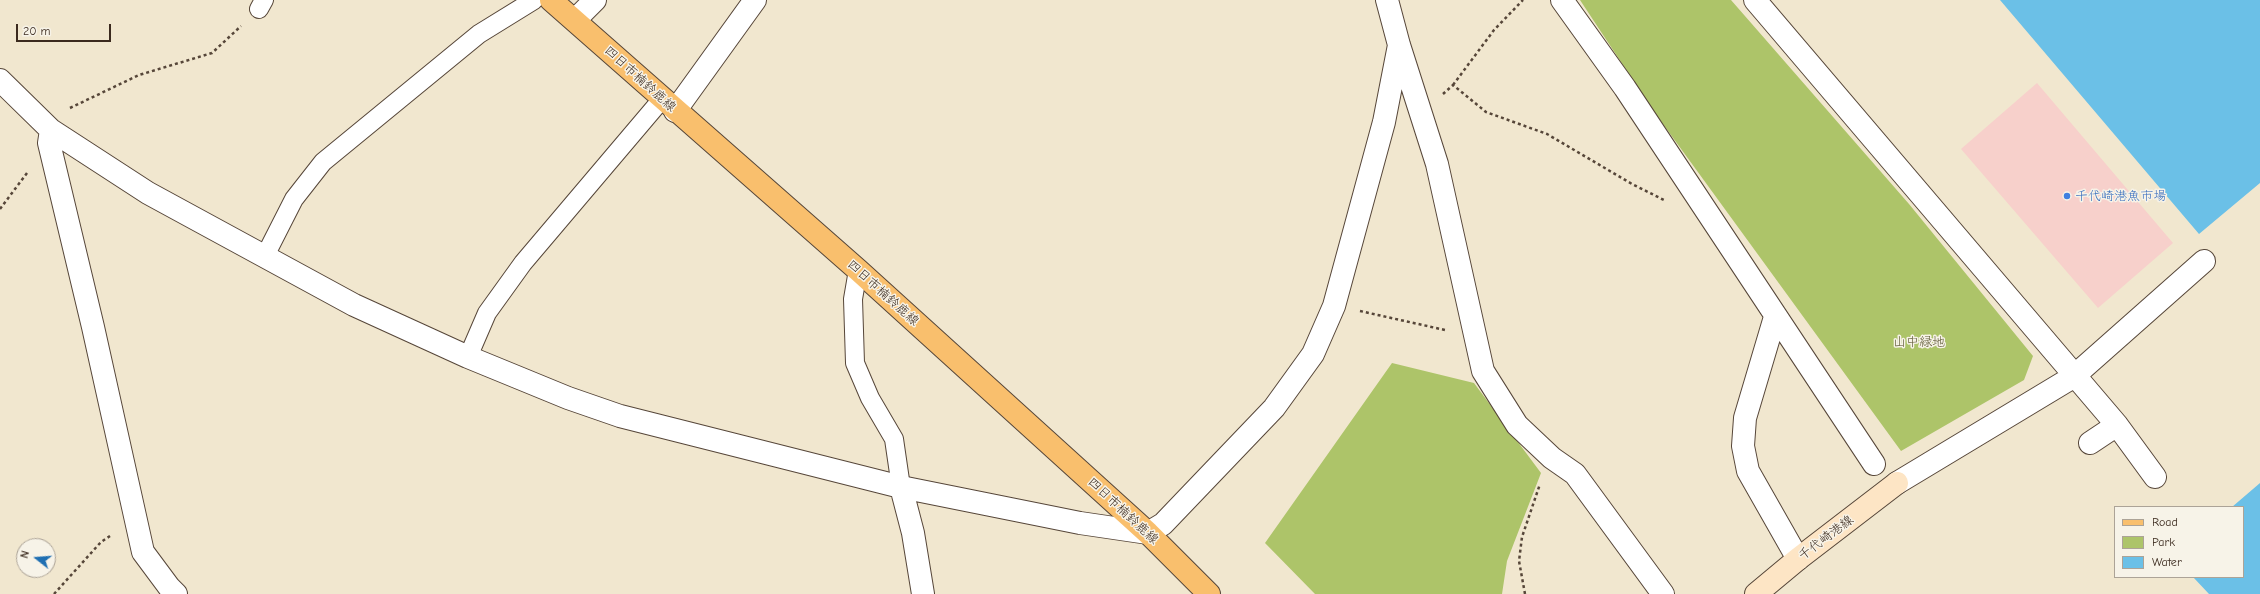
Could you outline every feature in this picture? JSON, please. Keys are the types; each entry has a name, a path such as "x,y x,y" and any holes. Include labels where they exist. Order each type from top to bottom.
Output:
{"main road":[{"name":"四日市楠鈴鹿線","path":"551,0 858,270 1148,533 1209,594"},
{"name":"千代崎港線","path":"1756,594 1798,559 1897,483"}],"street":[{"path":"575,20 595,0"},
{"path":"669,105 755,0"},
{"path":"1387,0 1399,45 1437,164 1483,371 1496,395 1516,425 1552,458 1574,474 1663,594"},
{"path":"1562,0 1625,88 1775,317 1874,464"},
{"path":"1755,0 2073,377 2117,426 2155,477"},
{"path":"1,81 47,132 148,193 354,305 468,357 568,398 620,416 901,487 1080,523 1148,533 1163,524 1274,408 1313,354 1334,306 1384,122 1399,45"},
{"path":"47,132 93,327 134,519 143,552 169,588 176,594"},
{"path":"1897,483 2073,377 2204,261"},
{"path":"1775,317 1745,418 1743,446 1748,471 1798,559"},
{"path":"2090,443 2117,426"},
{"path":"901,487 913,533 923,594"}],"lane":[{"path":"265,256 294,199 323,162 479,34 534,0"},
{"path":"468,357 487,313 523,263 669,105"},
{"path":"858,270 853,298 855,364 870,398 894,439 901,487"}],"path":[{"path":"1421,114 1453,85 1494,30 1523,0"},
{"path":"0,209 47,132 139,75 212,53 261,4"},
{"path":"1453,85 1486,112 1547,134 1632,184 1667,201"},
{"path":"1334,306 1475,336"},
{"path":"1524,594 1519,561 1522,537 1535,496 1552,458"},
{"path":"54,594 101,542 134,519"}],"shaded area":[{"name":"千代崎港魚市場","path":"2037,83 2173,243 2098,308 1961,149"}],"green space":[{"name":"山中緑地","path":"1580,0 1731,0 1909,204 2033,356 2024,380 1901,451 1652,109"},
{"path":"1392,363 1474,383 1541,473 1507,561 1502,594 1315,594 1265,543"}],"water":[{"path":"2000,0 2260,0 2260,183 2199,234"},
{"path":"2260,483 2260,594 2209,594 2194,578 2244,578 2244,506 2233,506"}],"place":[{"name":"千代崎港魚市場","path":"2067,196"}]}
